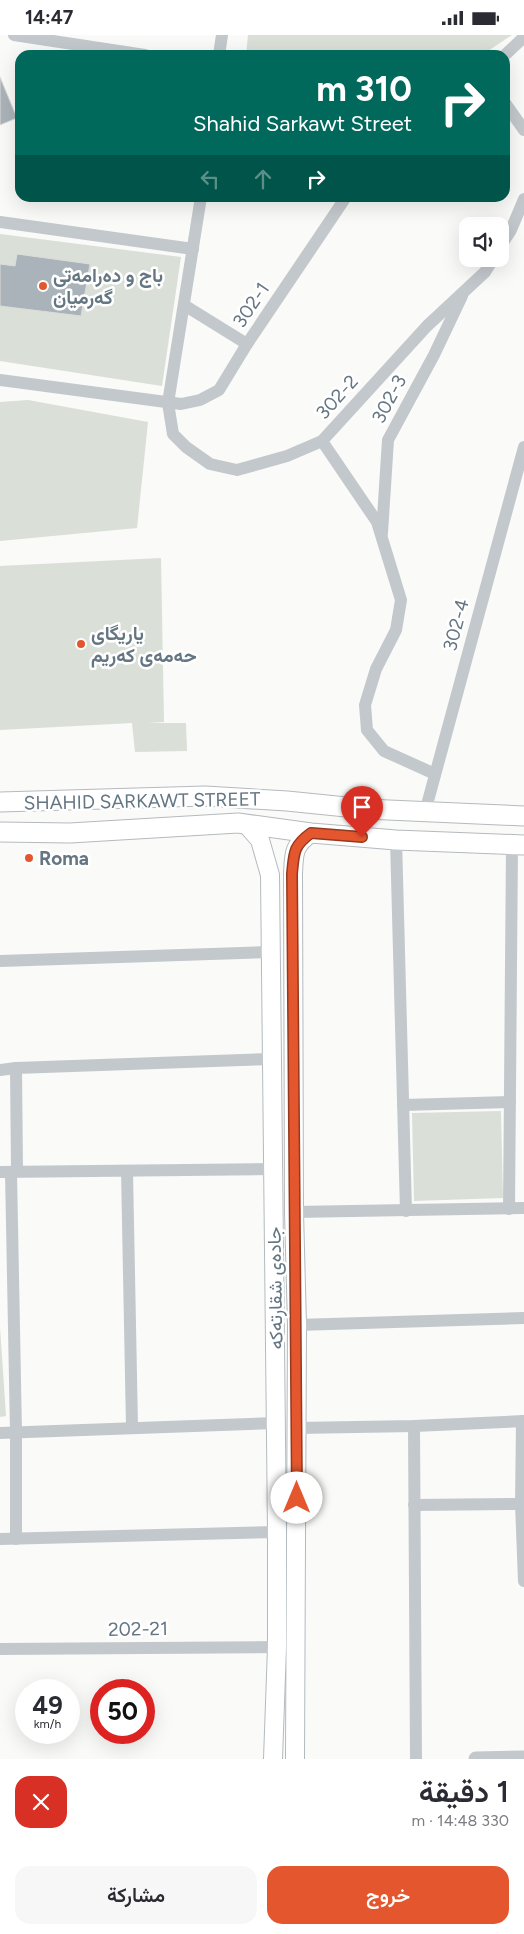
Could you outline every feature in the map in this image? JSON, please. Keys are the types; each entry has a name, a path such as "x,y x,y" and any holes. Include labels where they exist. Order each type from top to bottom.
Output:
{"main road":[{"name":"SHAHID SARKAWT STREET","path":"0,802 206,797 288,801 366,809 524,816"},
{"name":"SHAHID SARKAWT STREET","path":"0,832 70,833 246,824 311,833 396,840 518,845"},
{"name":"جادەی شقارتەکە","path":"246,824 260,840 270,875 277,1532 277,1647 273,1759"},
{"name":"جادەی شقارتەکە","path":"296,1759 297,1325 294,1212 292,874 298,842 311,833"},
{"path":"270,875 292,874"}],"street":[{"path":"14,35 112,50"},
{"path":"220,50 222,35"},
{"path":"510,50 524,37"},
{"path":"510,110 524,130"},
{"path":"509,233 524,199"},
{"path":"168,403 200,202"},
{"name":"302-1","path":"0,380 168,403 181,404 200,400 219,390 247,344 343,202"},
{"path":"0,222 193,249"},
{"name":"302-2","path":"168,403 173,434 186,447 210,464 237,470 287,456 322,441 427,326 488,267"},
{"name":"302-3","path":"382,537 388,440 434,355 465,289"},
{"path":"184,305 247,344"},
{"path":"322,441 377,522 401,600 396,630 376,669 366,705 367,730 384,751 435,774"},
{"name":"302-4","path":"425,812 524,447"},
{"path":"396,840 406,1211"},
{"path":"509,1209 510,1102 518,845"},
{"path":"0,961 270,952"},
{"path":"0,1070 271,1059"},
{"path":"16,1068 10,1172 16,1432 16,1539"},
{"path":"403,1105 510,1102"},
{"path":"10,1172 274,1169"},
{"path":"126,1171 132,1427"},
{"path":"294,1212 524,1208"},
{"path":"297,1325 524,1319"},
{"path":"297,1428 414,1426 523,1421 521,1504 524,1581"},
{"path":"0,1433 276,1423"},
{"path":"414,1426 416,1759"},
{"path":"414,1505 521,1504"},
{"path":"0,1539 277,1532"},
{"name":"202-21","path":"0,1649 277,1647"},
{"path":"476,1759 524,1758"},
{"path":"262,1759 273,1759"}],"shaded area":[{"path":"248,35 512,35 490,50 246,50"},
{"path":"0,234 181,257 162,386 0,361"},
{"path":"28,400 148,422 137,528 0,541 0,402"},
{"name":"یاریگای ‌حەمەی کەریم","path":"161,558 164,722 148,723 186,723 187,751 135,752 132,723 0,730 0,566"},
{"path":"501,1111 503,1198 414,1201 412,1113"},
{"path":"0,1327 6,1416 0,1417"}],"building":[{"path":"0,77 15,113 15,119 0,125"},
{"name":"باج و دەرامەتی گەرمیان","path":"17,254 90,264 81,316 0,306 0,264 15,266"}],"place":[{"name":"باج و دەرامەتی گەرمیان","path":"43,286"},
{"name":"یاریگای ‌حەمەی کەریم","path":"81,644"},
{"name":"Roma","path":"29,858"}],"route":[{"path":"297,1498 292,874 298,842 311,833 362,837"}]}
